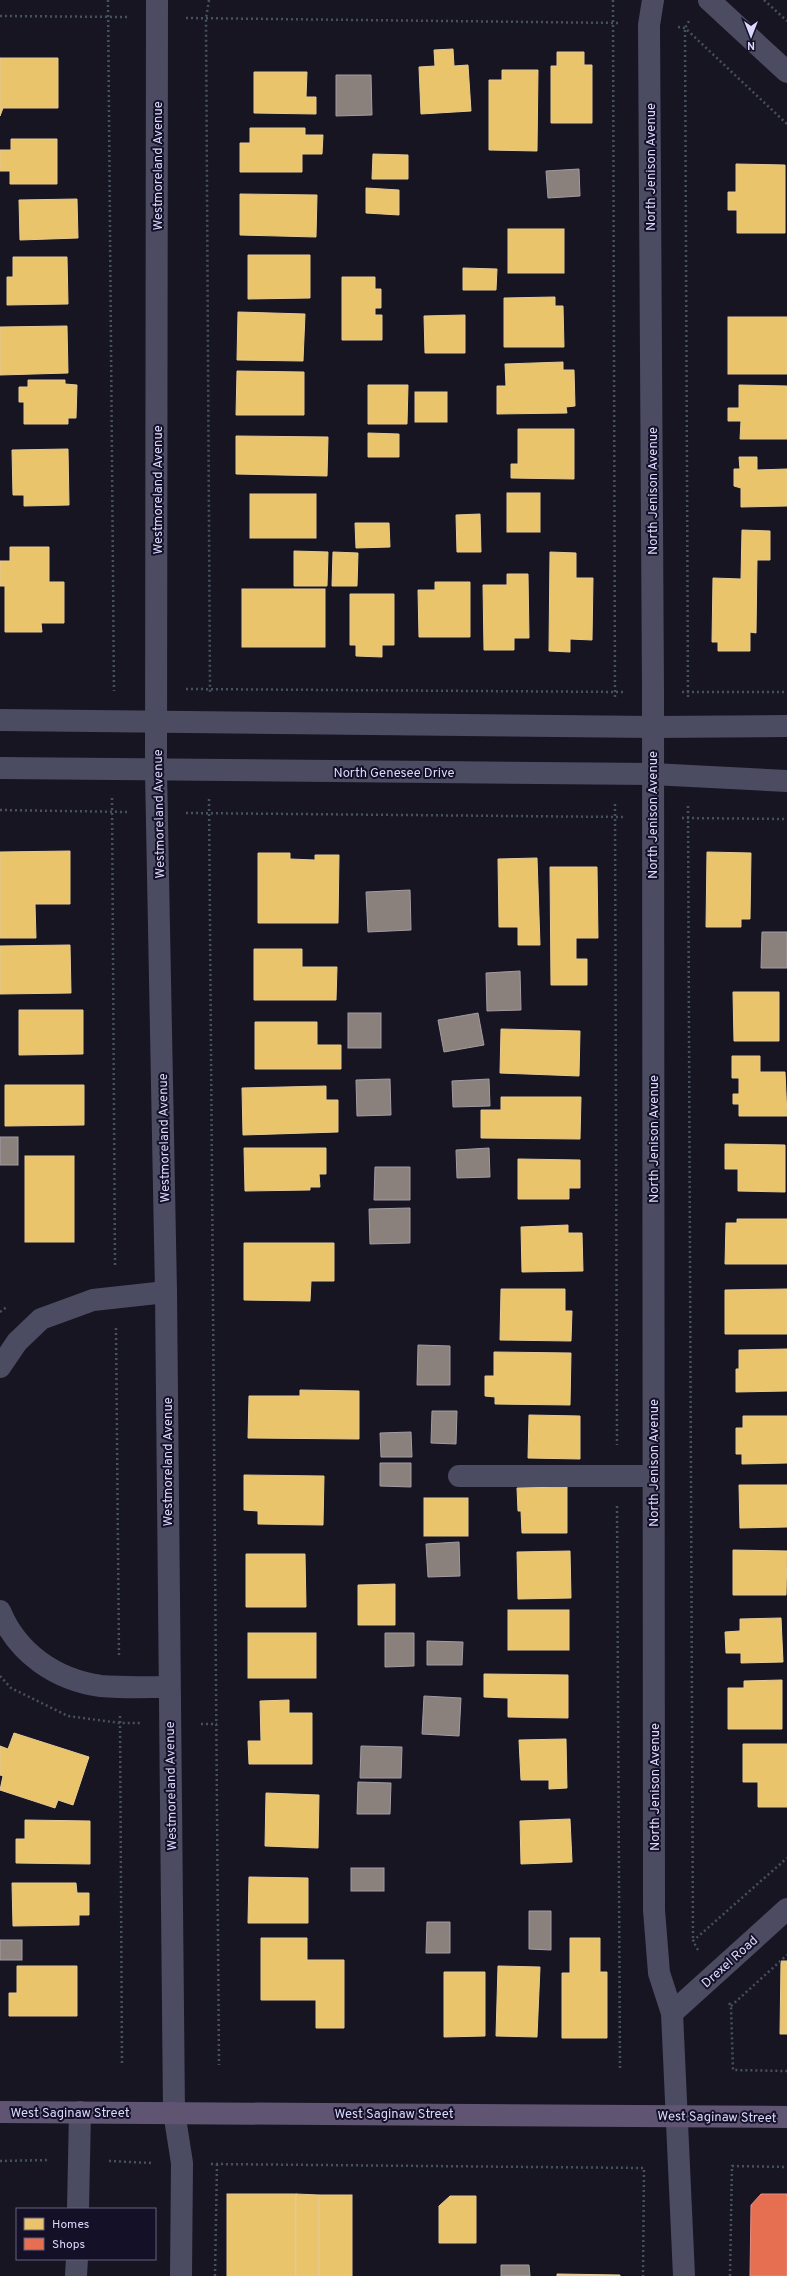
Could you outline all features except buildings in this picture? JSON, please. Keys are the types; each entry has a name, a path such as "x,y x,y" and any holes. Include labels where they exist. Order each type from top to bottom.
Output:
{"main road":[{"name":"West Saginaw Street","path":"0,2112 678,2115 787,2117"}],"street":[{"name":"North Jenison Avenue","path":"653,0 649,25 653,692 654,1910 659,1973 672,2013 678,2115 684,2276"},
{"path":"709,0 787,72"},
{"name":"Westmoreland Avenue","path":"157,9 156,771 166,1292 174,2112 182,2163 181,2276"},
{"path":"0,720 210,723 787,726"},
{"name":"North Genesee Drive","path":"0,768 156,771 652,774 787,781"},
{"path":"0,1367 17,1342 41,1319 93,1300 166,1292"},
{"path":"459,1476 653,1476"},
{"path":"0,1611 5,1623 27,1653 60,1675 100,1686 169,1687"},
{"name":"Drexel Road","path":"672,2013 787,1909"},
{"path":"78,2208 80,2112"},
{"path":"76,2276 77,2260"}],"path":[{"path":"108,0 113,690 115,722"},
{"path":"209,0 206,18 210,723"},
{"path":"613,0 615,726"},
{"path":"764,0 787,21"},
{"path":"0,16 109,17 157,9 206,18 612,22 684,28 787,124"},
{"path":"688,726 684,28 691,17"},
{"path":"106,690 210,689 787,692"},
{"path":"113,770 112,812 122,2064"},
{"path":"209,771 219,2064"},
{"path":"615,774 620,2070"},
{"path":"688,775 693,1941"},
{"path":"0,810 157,813 616,816 652,818 787,819"},
{"path":"731,2006 787,1955"},
{"path":"733,2070 787,2071"},
{"path":"0,2161 80,2159 151,2164 182,2163 644,2168 643,2276"},
{"path":"215,2276 217,2164"},
{"path":"730,2276 732,2166 787,2167"}]}
